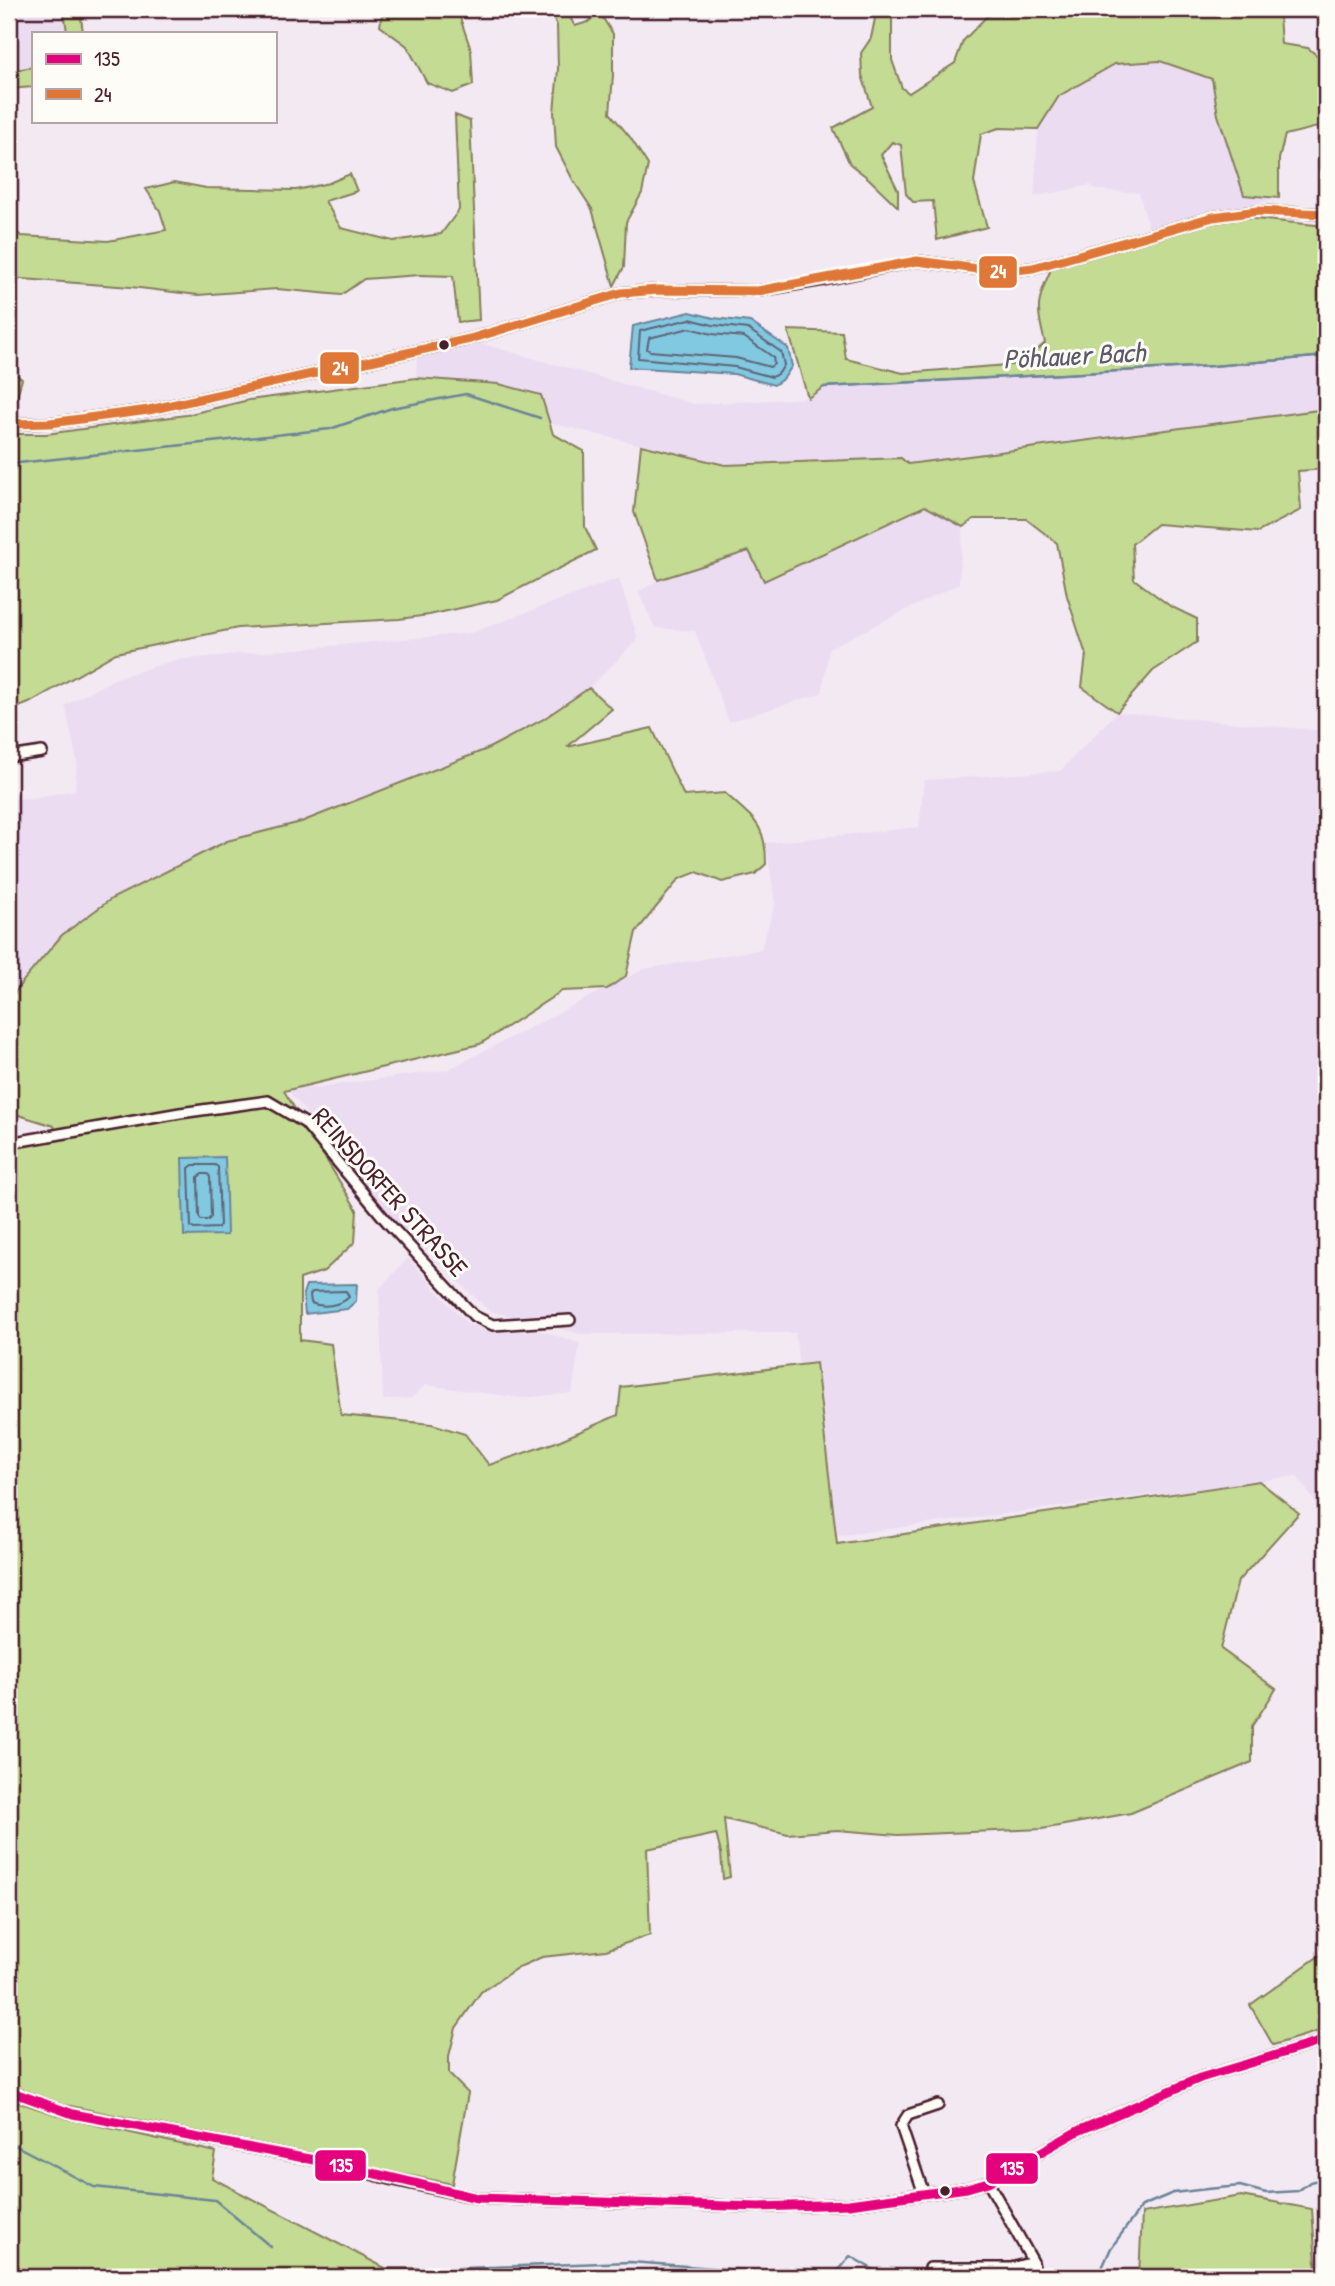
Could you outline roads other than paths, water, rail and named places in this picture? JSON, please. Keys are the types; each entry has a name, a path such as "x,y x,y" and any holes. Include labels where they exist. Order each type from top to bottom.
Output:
{"street":[{"path":"9,424 50,423 149,410 470,339 621,293 658,290 758,291 824,281 917,261 1000,272 1022,270 1213,217 1258,211 1326,214"},
{"path":"9,757 41,752"},
{"name":"REINSDORFER STRASSE","path":"9,1143 180,1113 268,1101 305,1123 388,1223 474,1316 493,1325 570,1320"},
{"path":"9,2091 73,2114 330,2163 477,2199 759,2207 849,2204 967,2188 988,2182 1078,2131 1200,2078 1326,2040"},
{"path":"920,2195 901,2126 908,2115 938,2105"},
{"path":"988,2182 1033,2262 1036,2277"},
{"path":"930,2268 1011,2268 1033,2262"}],"water":[{"path":"690,312 750,322 788,348 792,366 784,378 774,385 734,374 629,367 633,326"},
{"path":"225,1157 227,1235 184,1236 182,1158"},
{"path":"357,1284 356,1301 347,1309 305,1314 303,1294 306,1285"}],"waterway":[{"name":"Pöhlauer Bach","path":"824,387 1213,366 1326,356"},
{"name":"Pöhlauer Bach","path":"9,464 330,429 392,408 466,394 540,418"},
{"path":"9,2142 94,2187 215,2200 271,2247"},
{"path":"1098,2277 1111,2248 1142,2206 1173,2193 1207,2189 1240,2186 1266,2193 1298,2191 1310,2182 1326,2178"},
{"path":"832,2277 850,2256 874,2270 877,2277"},
{"path":"303,2274 630,2262 756,2271 785,2268 821,2277"}]}
